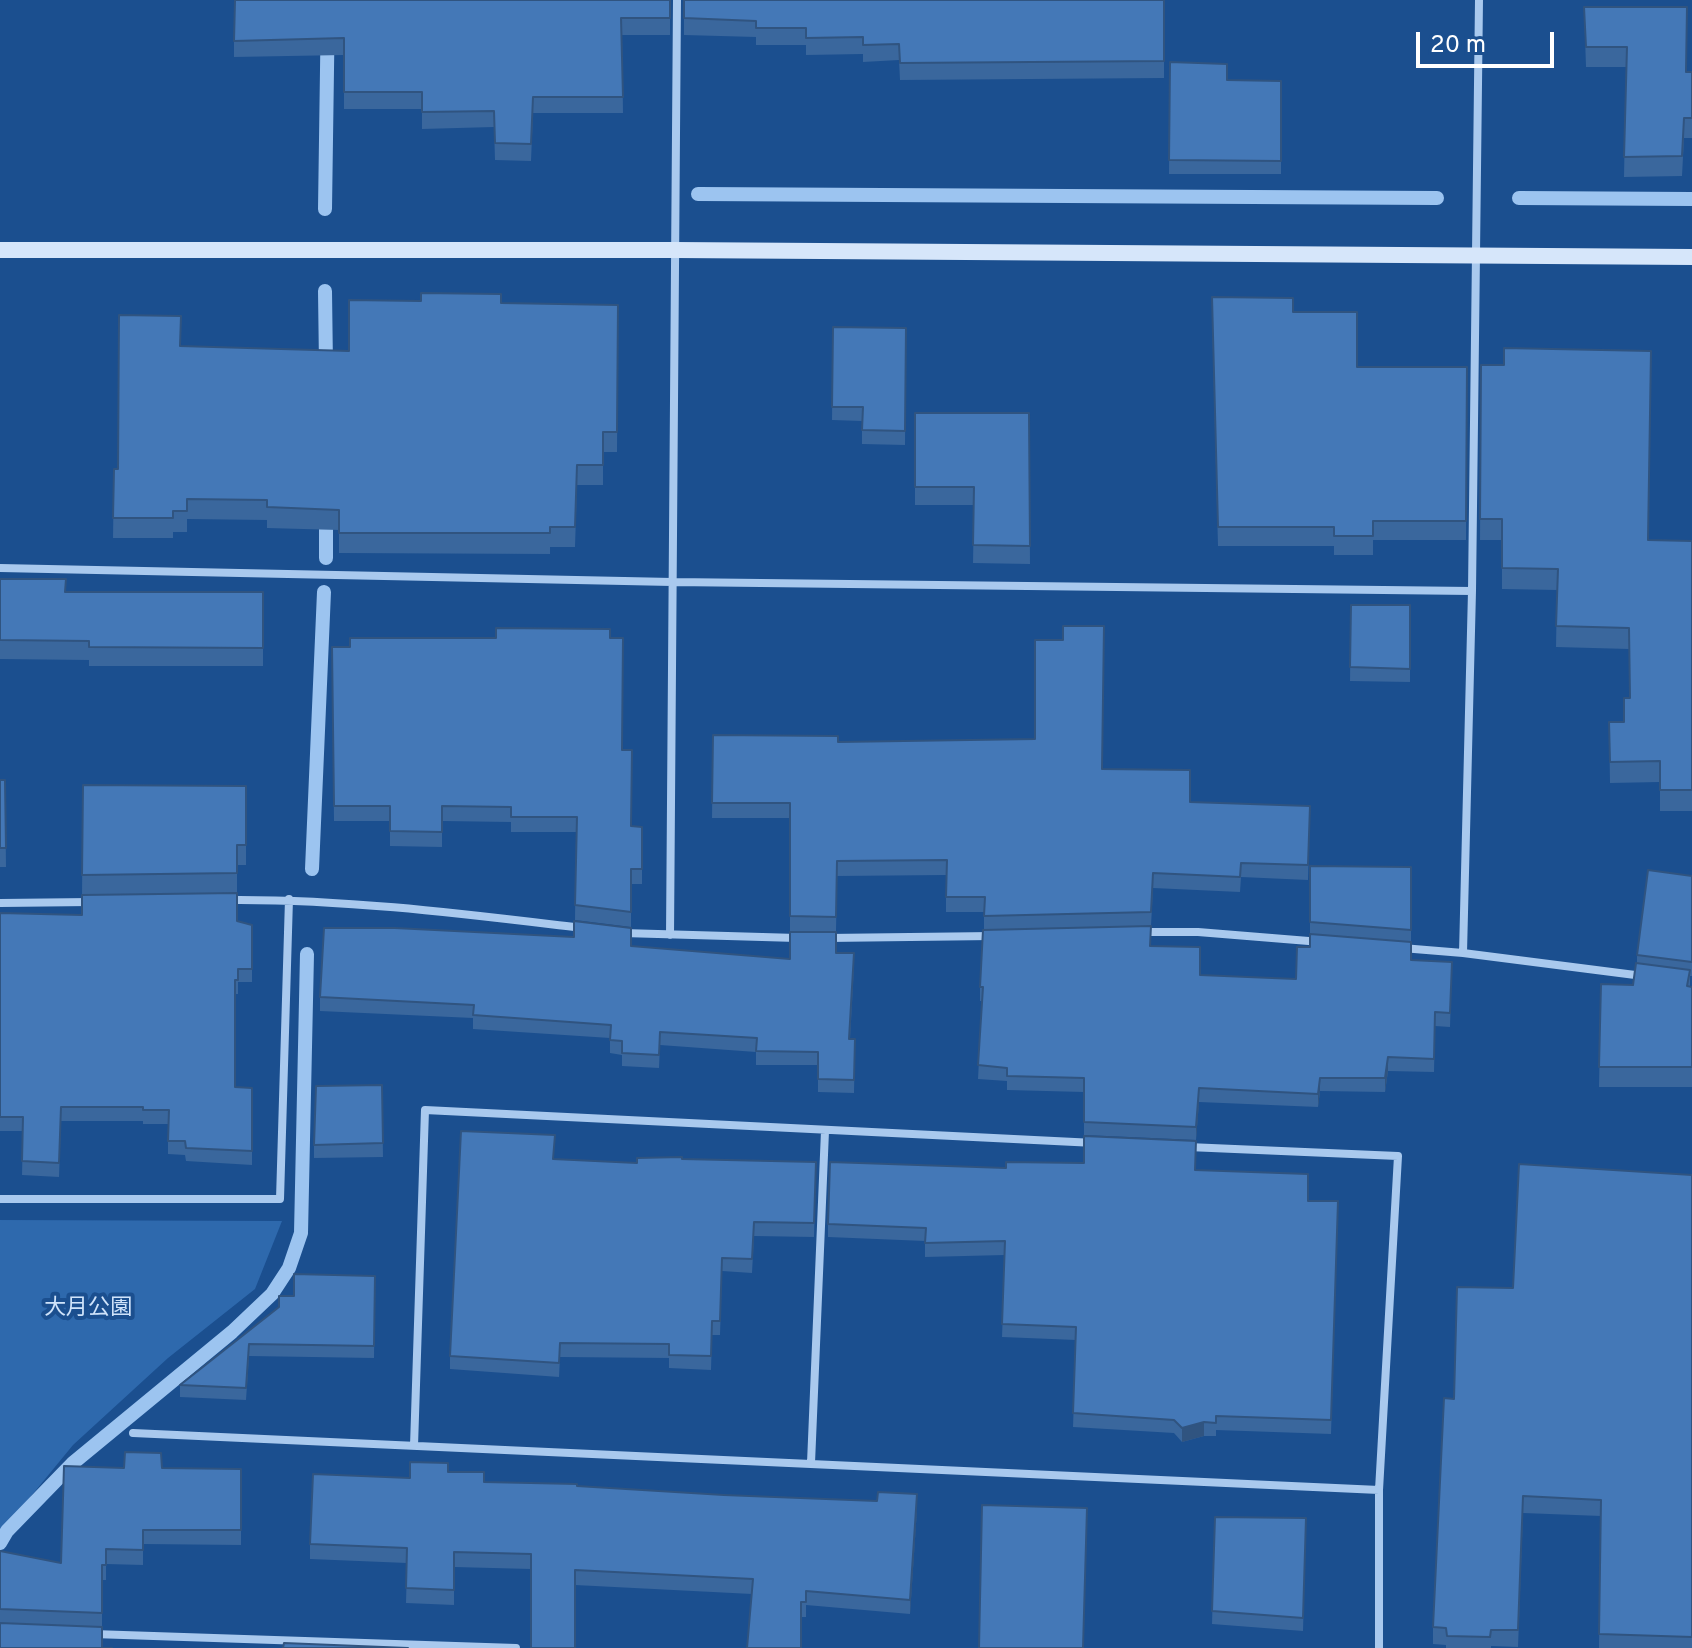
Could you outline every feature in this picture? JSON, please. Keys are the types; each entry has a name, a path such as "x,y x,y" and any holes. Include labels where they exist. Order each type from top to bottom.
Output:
{"street":[{"path":"670,935 677,0"},
{"path":"1463,953 1472,591 1479,0"},
{"path":"0,250 675,250 1692,257"},
{"path":"0,568 672,582 1472,591"},
{"path":"0,1199 280,1199 289,899"},
{"path":"213,900 289,899 437,911 586,929"},
{"path":"0,903 106,902"},
{"path":"1138,933 1198,932 1338,943"},
{"path":"615,933 905,939 999,936"},
{"path":"1385,947 1463,953 1646,977"},
{"path":"414,1446 425,1110 1112,1143"},
{"path":"811,1463 825,1131"},
{"path":"1175,1146 1398,1156 1379,1490 1379,1648"},
{"path":"133,1433 1379,1490"},
{"path":"78,1633 516,1648"}],"green space":[{"name":"大月公園","path":"0,1220 282,1221 255,1289 168,1358 73,1445 0,1534"}],"building":[{"path":"235,0 670,0 670,18 621,18 623,97 533,97 531,144 495,143 494,111 422,112 422,92 344,92 344,38 234,41"},
{"path":"684,0 1164,0 1164,61 900,63 899,44 863,45 863,37 806,38 806,28 756,28 756,21 684,18"},
{"path":"1584,7 1687,7 1686,72 1692,72 1692,118 1684,118 1682,156 1624,157 1627,47 1586,47"},
{"path":"1170,62 1227,64 1227,80 1281,81 1281,161 1169,160"},
{"path":"421,293 501,294 501,303 618,305 617,432 603,432 603,465 577,465 575,527 550,527 550,533 339,533 339,510 267,507 267,500 187,499 187,511 173,511 173,518 113,518 114,469 118,469 119,315 181,316 180,346 349,351 349,300 421,301"},
{"path":"1212,297 1293,298 1293,312 1357,312 1357,367 1467,367 1466,521 1373,521 1373,536 1334,536 1334,527 1218,527"},
{"path":"833,327 906,328 905,431 862,430 863,407 832,407"},
{"path":"1504,348 1651,351 1648,540 1692,541 1692,790 1660,790 1660,761 1610,762 1609,722 1624,722 1624,698 1630,698 1629,628 1556,626 1558,569 1502,568 1502,519 1480,519 1481,365 1504,365"},
{"path":"915,413 1029,413 1030,546 973,545 974,487 915,487"},
{"path":"0,579 66,579 65,592 263,592 263,648 89,647 89,641 0,640"},
{"path":"1351,605 1410,605 1410,669 1350,667"},
{"path":"1063,626 1104,626 1102,769 1190,770 1190,802 1310,806 1308,865 1241,863 1240,877 1153,873 1151,912 984,916 985,897 946,897 947,860 837,861 836,917 790,916 790,803 712,803 713,735 838,736 838,742 1035,739 1035,640 1063,640"},
{"path":"496,628 610,629 610,638 623,638 622,750 632,750 631,826 642,827 642,869 631,869 631,912 575,905 577,817 511,817 511,807 442,806 442,832 390,831 390,806 334,806 332,647 350,647 350,638 496,638"},
{"path":"0,780 5,780 6,848 0,848"},
{"path":"83,785 246,786 246,845 237,845 237,873 82,875"},
{"path":"1310,866 1411,867 1411,930 1310,922"},
{"path":"1648,870 1692,876 1692,962 1637,955"},
{"path":"237,893 237,921 252,925 252,969 238,969 238,980 235,980 235,1087 252,1088 252,1151 186,1148 185,1141 168,1141 169,1110 61,1107 59,1163 22,1161 23,1117 0,1117 0,913 82,915 82,895"},
{"path":"574,921 631,928 631,946 790,959 790,932 836,932 836,953 854,953 849,1039 855,1039 854,1080 818,1079 818,1052 756,1051 757,1038 660,1032 659,1055 622,1053 622,1041 610,1040 611,1025 473,1015 474,1005 320,997 324,928 395,928 574,937"},
{"path":"1151,926 1150,946 1200,947 1200,975 1296,979 1297,947 1310,947 1310,934 1411,942 1411,960 1452,962 1450,1013 1435,1012 1434,1059 1388,1057 1385,1078 1320,1078 1318,1094 1199,1088 1196,1127 1084,1122 1084,1078 1007,1076 1007,1068 978,1065 983,930"},
{"path":"1636,963 1690,970 1687,986 1692,987 1692,1067 1599,1067 1601,984 1633,985"},
{"path":"382,1085 383,1143 314,1145 316,1086"},
{"path":"461,1131 555,1135 553,1159 637,1163 637,1158 682,1157 816,1162 814,1223 754,1222 752,1259 722,1258 720,1321 712,1321 711,1356 669,1355 669,1344 560,1343 559,1363 450,1356"},
{"path":"1084,1136 1196,1141 1195,1170 1308,1174 1308,1201 1338,1201 1331,1420 1216,1416 1216,1423 1204,1422 1182,1428 1174,1420 1073,1413 1076,1327 1002,1324 1005,1241 925,1243 926,1228 828,1224 830,1162 1006,1168 1006,1162 1084,1163"},
{"path":"1519,1164 1692,1175 1692,1637 1599,1634 1601,1500 1523,1496 1518,1630 1491,1630 1490,1637 1447,1636 1446,1628 1433,1627 1444,1398 1454,1399 1457,1287 1513,1288"},
{"path":"294,1274 375,1276 374,1346 249,1344 246,1388 180,1385 279,1307 279,1296 294,1296"},
{"path":"125,1452 161,1453 162,1468 241,1469 241,1530 143,1530 143,1550 106,1549 106,1565 102,1565 102,1613 0,1609 0,1551 61,1563 64,1466 124,1468"},
{"path":"410,1462 448,1463 448,1472 484,1472 484,1482 577,1484 724,1495 877,1501 878,1492 917,1494 910,1600 806,1591 806,1602 801,1602 801,1648 747,1648 753,1579 575,1570 575,1648 531,1648 531,1554 454,1552 454,1590 406,1588 407,1548 310,1544 313,1474 410,1478"},
{"path":"982,1505 1087,1508 1083,1648 979,1648"},
{"path":"1215,1517 1306,1518 1303,1618 1212,1611"},
{"path":"0,1623 102,1627 102,1648 0,1648"},
{"path":"284,1643 408,1648 283,1648"}],"waterway":[{"path":"325,209 328,0"},
{"path":"698,194 1437,198"},
{"path":"1519,198 1691,199"},
{"path":"325,291 326,366"},
{"path":"326,511 326,558"},
{"path":"312,869 324,592"},
{"path":"0,1543 7,1531 73,1463 232,1332 272,1294 289,1268 301,1233 307,954"}]}
